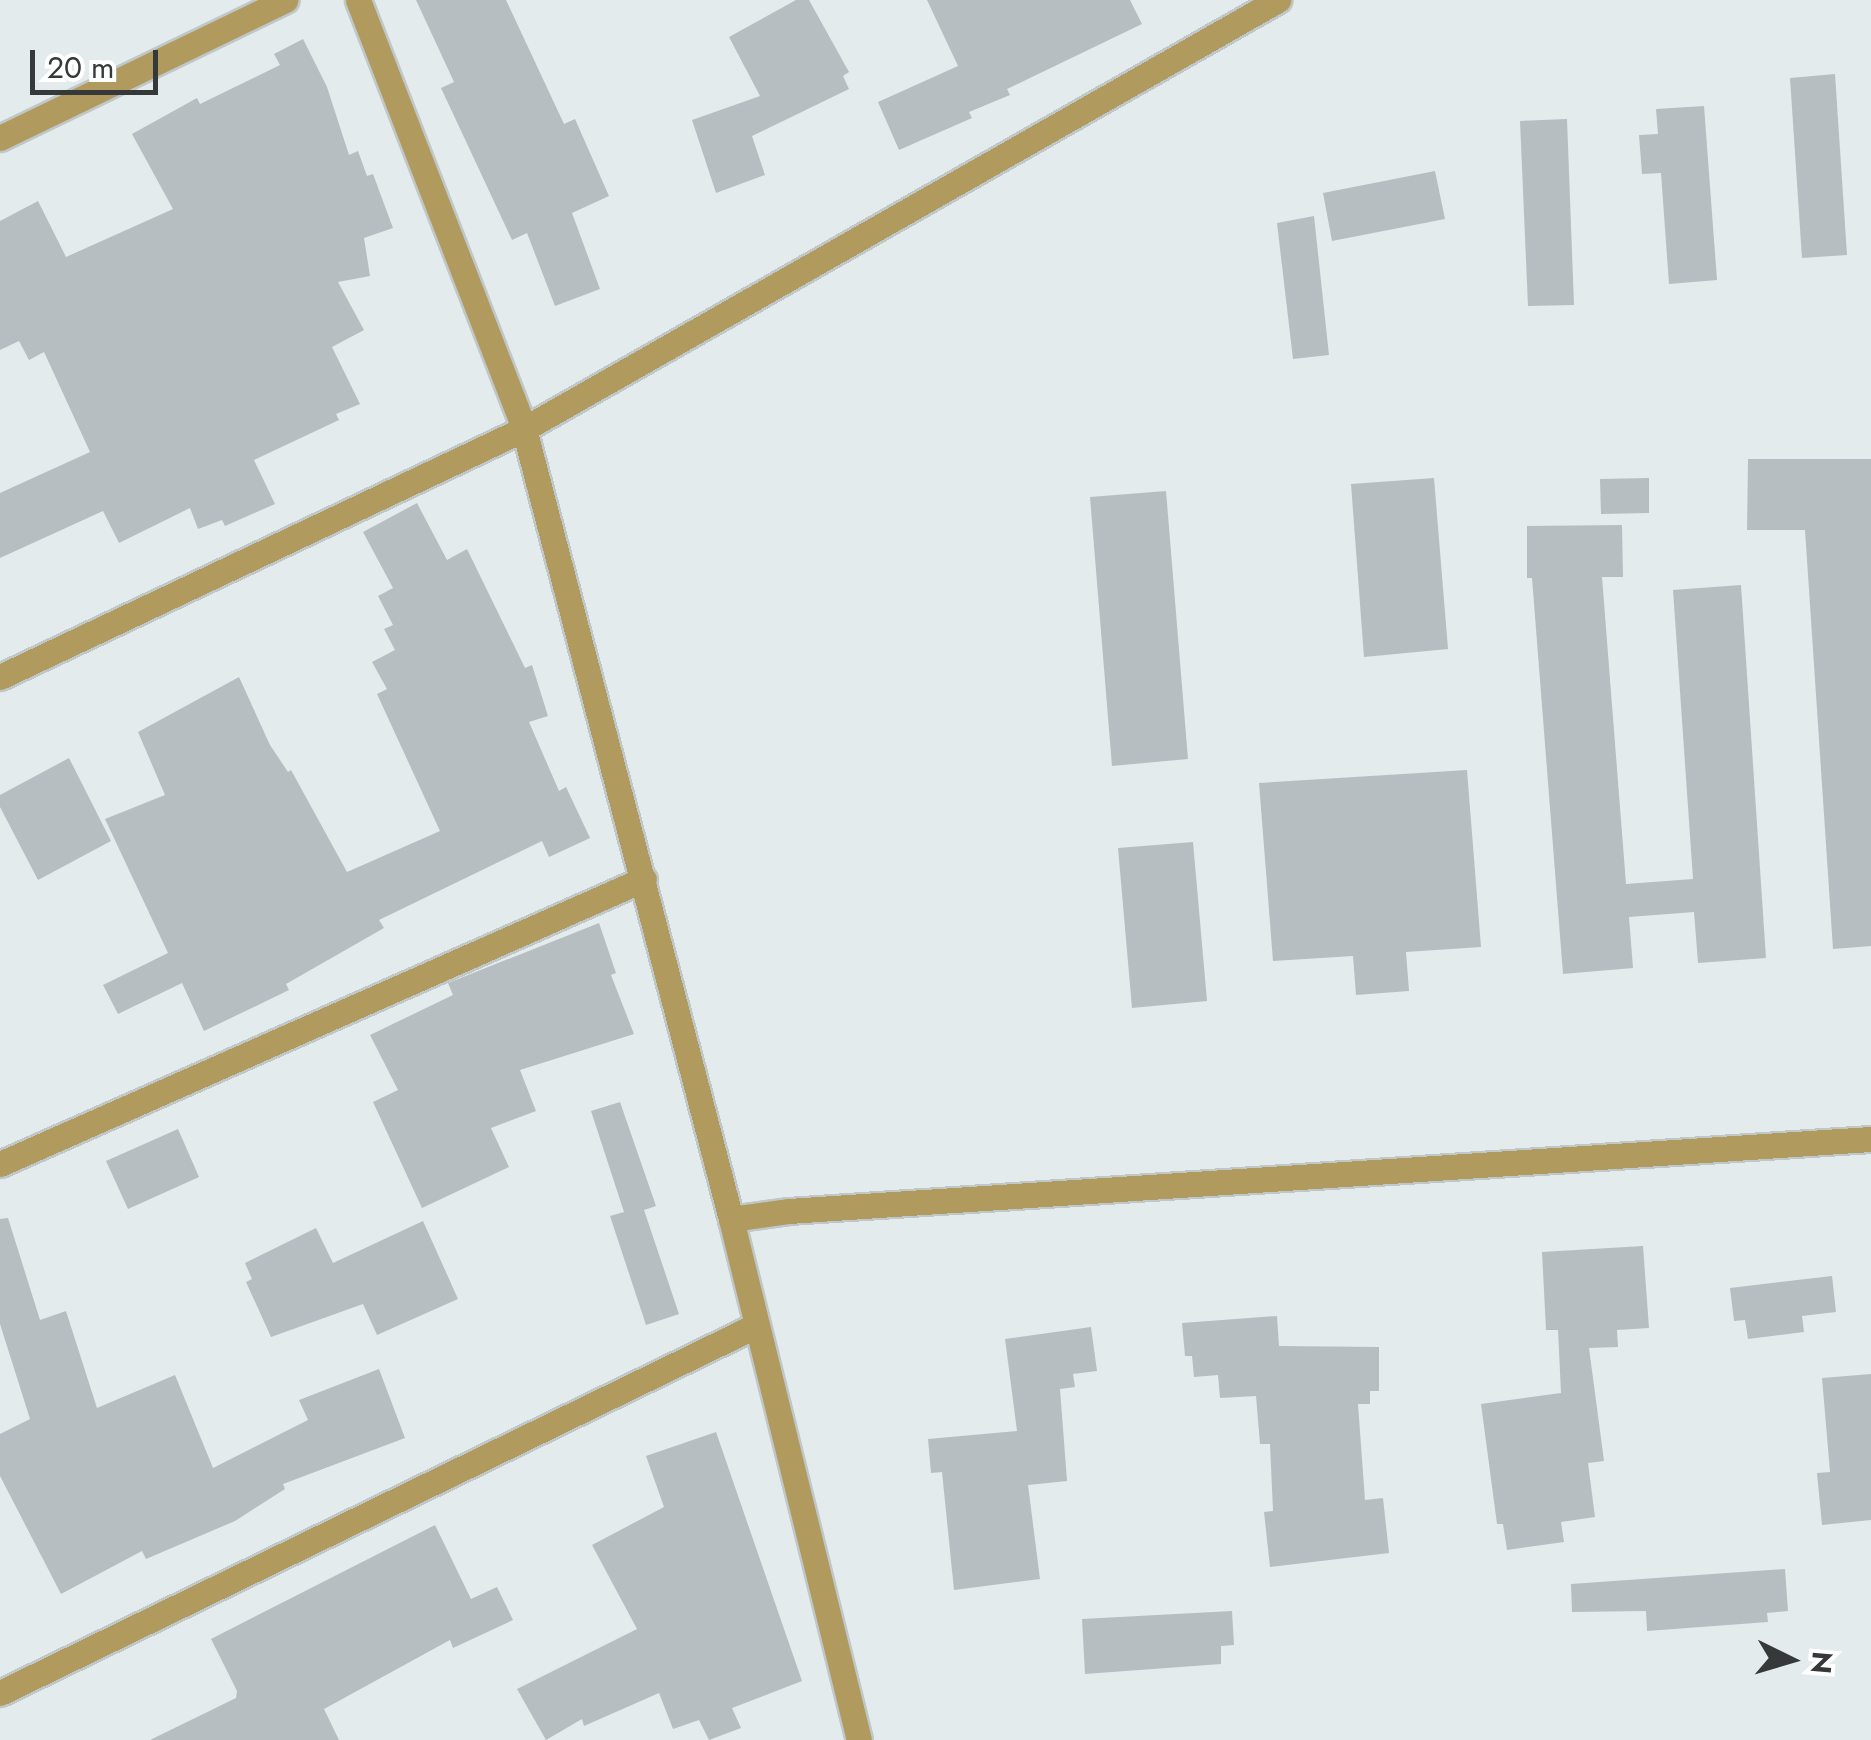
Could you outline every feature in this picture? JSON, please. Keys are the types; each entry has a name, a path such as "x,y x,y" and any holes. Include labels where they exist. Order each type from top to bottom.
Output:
{"street":[{"path":"0,138 285,0"},
{"path":"358,0 524,428 731,1219 859,1740"},
{"path":"0,678 524,428 1278,0"},
{"path":"0,1164 644,880"},
{"path":"731,1219 789,1211 1871,1139"},
{"path":"0,1693 755,1326"}],"building":[{"path":"416,0 506,0 564,124 575,119 609,196 572,213 600,289 555,306 527,233 512,240 441,88 454,82"},
{"path":"796,0 809,0 849,72 843,76 849,89 752,136 765,175 716,193 692,120 760,96 729,37"},
{"path":"927,0 1130,0 1142,24 1007,89 1010,95 969,112 972,118 899,150 878,102 958,66"},
{"path":"303,39 327,87 349,155 358,151 367,176 373,174 393,228 364,238 370,276 338,282 364,330 332,347 360,404 336,414 339,420 254,460 275,504 225,526 222,520 198,529 190,508 119,543 103,511 0,558 0,493 90,452 44,352 29,360 19,341 0,350 0,221 38,201 66,257 173,209 132,134 197,98 200,104 280,65 274,54"},
{"path":"1835,74 1847,255 1802,258 1790,78"},
{"path":"1704,106 1717,280 1669,284 1661,173 1642,174 1639,135 1658,134 1656,109"},
{"path":"1567,119 1574,305 1528,306 1520,121"},
{"path":"1435,171 1445,219 1332,241 1323,193"},
{"path":"1314,216 1329,355 1293,359 1277,223"},
{"path":"1748,459 1871,459 1871,946 1833,949 1805,530 1747,530"},
{"path":"1434,478 1448,649 1364,657 1351,484"},
{"path":"1649,478 1649,513 1601,514 1600,479"},
{"path":"1166,491 1188,759 1112,766 1090,497"},
{"path":"417,503 447,560 467,549 525,668 532,665 548,716 529,722 559,791 566,787 590,838 549,857 542,841 379,920 384,928 286,984 289,990 204,1031 182,983 118,1014 103,985 168,953 105,819 165,795 138,732 239,677 270,745 288,772 291,770 347,872 440,831 377,694 387,689 372,662 395,650 384,629 393,625 378,596 393,588 363,532"},
{"path":"1622,525 1623,577 1602,577 1626,884 1693,879 1673,590 1741,585 1766,958 1698,963 1694,912 1629,917 1633,968 1563,974 1532,578 1527,578 1527,526"},
{"path":"69,758 111,841 38,880 0,807 0,795"},
{"path":"1467,770 1481,947 1406,952 1409,991 1356,995 1353,956 1273,961 1259,783"},
{"path":"1193,842 1207,1001 1132,1008 1118,848"},
{"path":"599,923 616,973 611,975 634,1034 520,1070 536,1111 491,1128 509,1167 422,1208 373,1102 398,1090 370,1035 453,995 448,983"},
{"path":"620,1102 656,1206 644,1210 679,1314 646,1325 610,1216 624,1212 591,1111"},
{"path":"178,1129 199,1177 128,1209 106,1161"},
{"path":"8,1218 40,1320 66,1311 97,1408 175,1375 213,1468 308,1420 299,1400 379,1369 405,1438 283,1484 285,1489 235,1521 146,1559 142,1551 61,1594 0,1476 0,1434 30,1419 0,1324 0,1219"},
{"path":"423,1221 458,1299 377,1335 363,1304 271,1337 246,1282 252,1279 245,1263 316,1228 333,1263"},
{"path":"1643,1246 1649,1328 1617,1330 1618,1347 1589,1348 1604,1461 1588,1463 1595,1517 1561,1522 1564,1542 1507,1550 1503,1524 1497,1524 1481,1404 1561,1393 1558,1330 1546,1330 1542,1252"},
{"path":"1832,1276 1836,1312 1802,1316 1804,1332 1748,1339 1745,1320 1734,1321 1730,1288"},
{"path":"1277,1316 1279,1346 1379,1347 1379,1391 1370,1391 1370,1404 1358,1404 1365,1500 1383,1498 1389,1553 1270,1567 1264,1512 1273,1511 1270,1444 1260,1444 1256,1396 1220,1398 1218,1375 1194,1377 1192,1356 1185,1356 1182,1323"},
{"path":"1091,1327 1097,1371 1073,1374 1075,1387 1060,1389 1067,1481 1028,1485 1040,1579 954,1590 942,1472 931,1473 928,1439 1017,1431 1005,1339"},
{"path":"1871,1374 1871,1520 1822,1525 1817,1473 1830,1472 1822,1378"},
{"path":"716,1432 802,1681 732,1708 741,1728 709,1740 699,1720 673,1729 659,1693 584,1726 582,1719 546,1740 517,1689 637,1629 592,1545 664,1507 646,1456"},
{"path":"435,1525 471,1599 497,1587 513,1620 453,1648 450,1640 324,1709 339,1740 150,1740 236,1698 237,1691 211,1639"},
{"path":"1785,1569 1788,1611 1767,1613 1768,1622 1647,1631 1646,1611 1572,1612 1571,1584"},
{"path":"1232,1611 1234,1645 1221,1646 1221,1664 1085,1674 1082,1619"}]}
